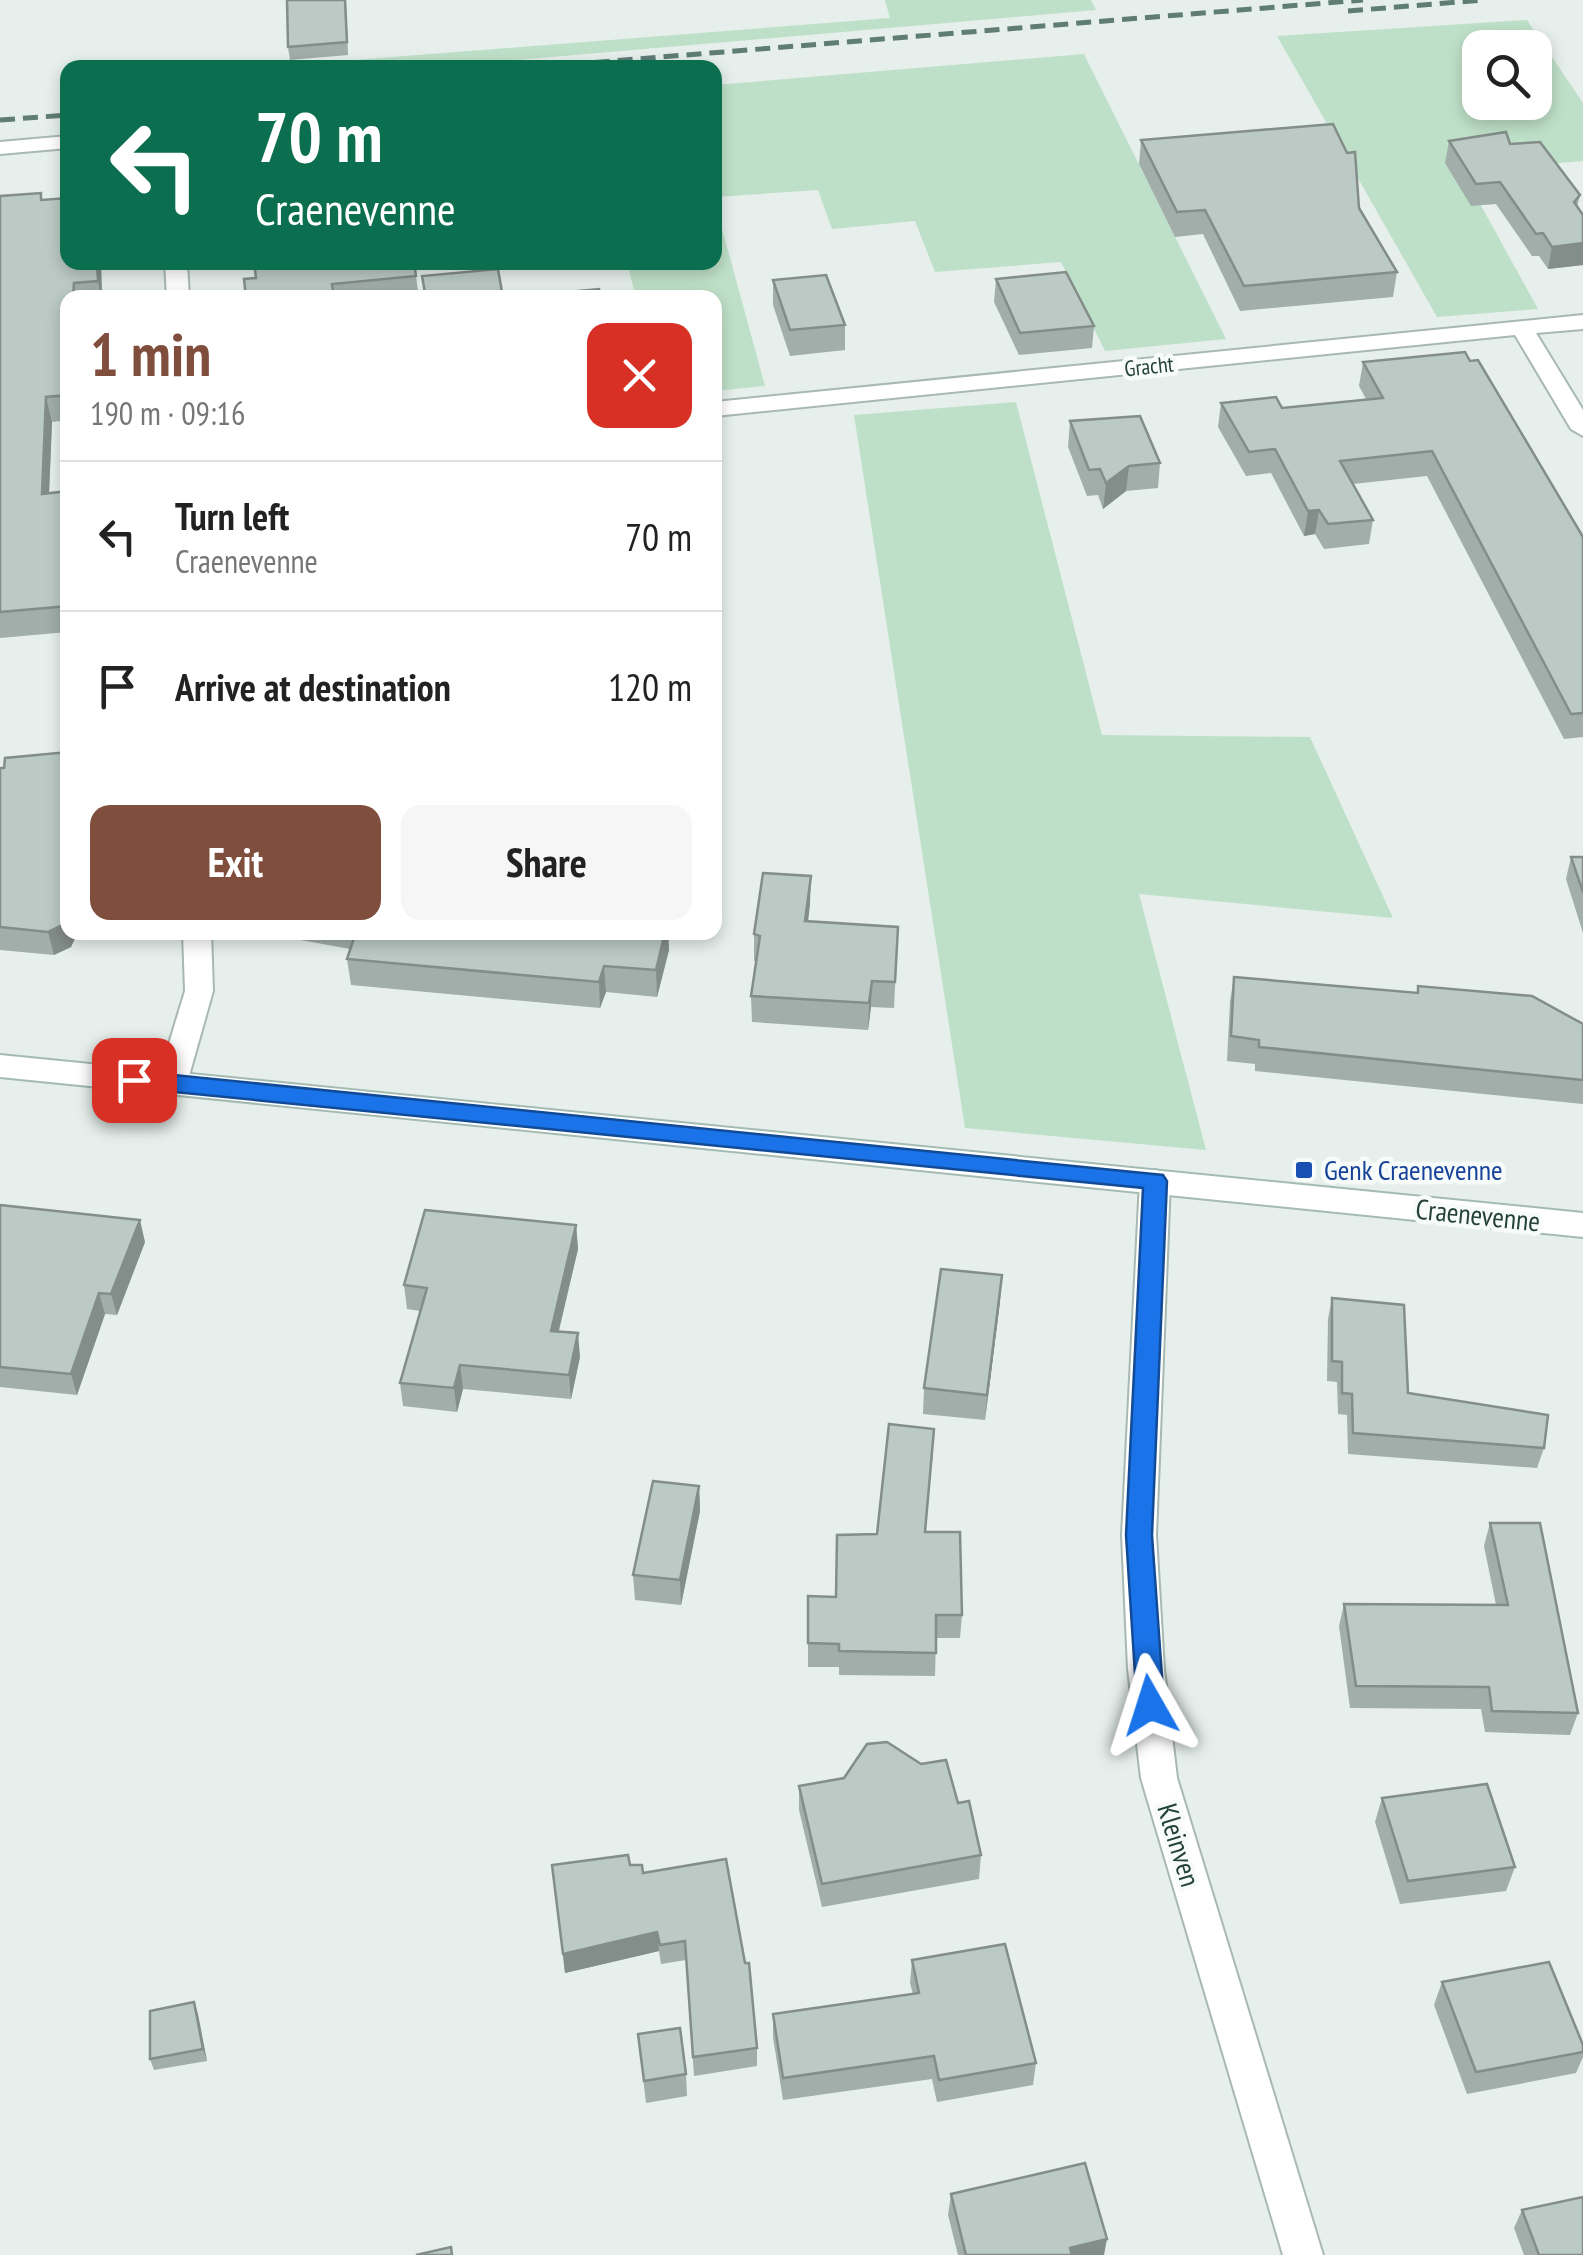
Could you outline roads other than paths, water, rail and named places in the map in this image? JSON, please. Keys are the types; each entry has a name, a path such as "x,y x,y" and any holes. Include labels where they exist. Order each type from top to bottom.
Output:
{"street":[{"path":"0,148 60,143"},
{"name":"Gracht","path":"722,408 1583,322"},
{"path":"1522,328 1583,429"},
{"path":"172,1083 198,991 197,940"},
{"name":"Craenevenne","path":"0,1066 1583,1225"},
{"name":"Kleinven","path":"1155,1181 1139,1535 1146,1669 1159,1778 1303,2255"}],"railway":[{"path":"624,60 1363,0"},
{"path":"1348,11 1483,0"},
{"path":"0,120 60,116"}],"place":[{"name":"Genk Craenevenne","path":"1304,1170"}]}
